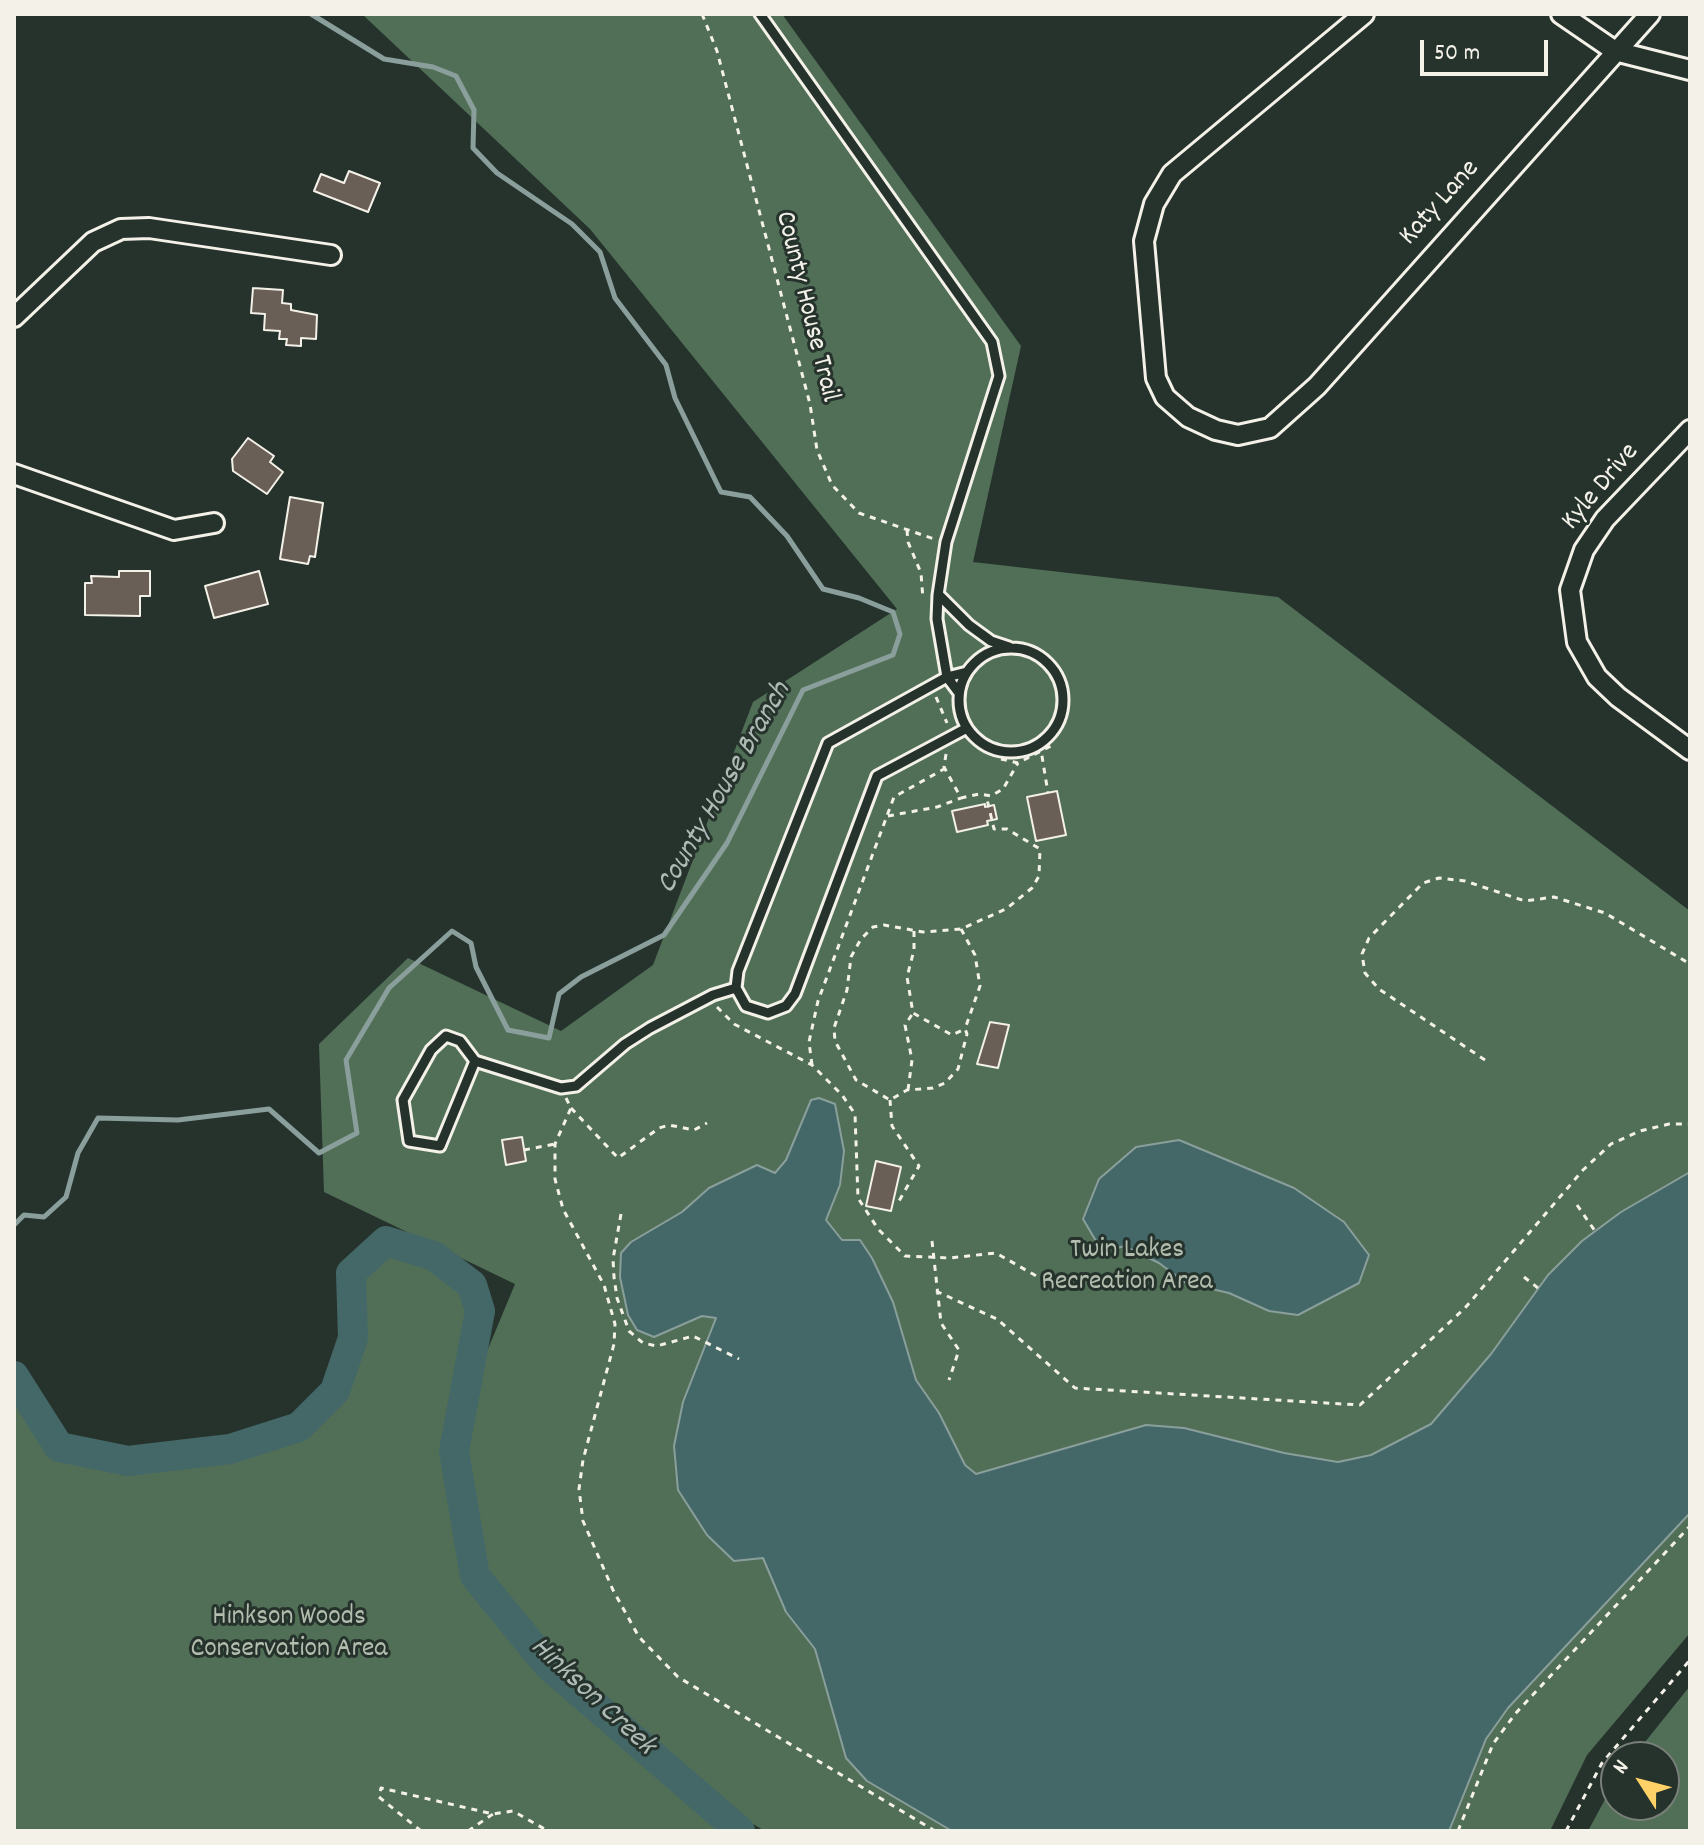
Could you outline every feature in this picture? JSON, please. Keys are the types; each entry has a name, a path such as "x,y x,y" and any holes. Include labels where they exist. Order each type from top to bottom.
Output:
{"street":[{"name":"Katy Lane","path":"1364,14 1172,174 1154,204 1144,241 1156,378 1165,397 1188,417 1216,430 1238,435 1270,428 1317,386 1650,14"},
{"path":"1561,14 1615,51 1690,70"},
{"path":"14,317 93,242 121,229 149,228 331,255"},
{"name":"Kyle Drive","path":"1690,430 1605,519 1584,550 1570,590 1577,642 1597,677 1618,697 1690,750"},
{"path":"14,474 174,530 214,523"}],"lane":[{"path":"760,14 992,342 999,376 946,542 938,595 937,619 947,677 959,693"},
{"path":"938,595 980,633 1043,659 1061,686 1060,719 1040,749 992,749 967,728 960,711 959,693 967,672 979,659 995,651 1012,648"},
{"path":"967,672 947,677 828,743 738,971 736,988 740,999 755,1011 768,1013 786,1006 795,994 877,776 967,728"},
{"path":"475,1061 440,1146 409,1141 403,1121 403,1100 431,1050 446,1036 460,1041 475,1061 561,1088 576,1086 625,1044 713,995 736,988"}],"path":[{"name":"County House Trail","path":"702,14 717,51 802,373 817,450 832,485 859,513 946,542"},
{"path":"887,816 922,811 1003,789 1018,763 1051,746"},
{"path":"1040,749 1048,793"},
{"path":"1001,759 1018,763"},
{"path":"812,1065 809,1042 818,1001 894,797 944,768 961,798"},
{"path":"890,1100 856,1080 838,1052 834,1028 847,990 851,957 861,939 873,927 884,925 914,931 961,929 1006,909 1032,888 1039,876 1040,849 1007,829 994,829 986,795"},
{"path":"1485,1060 1379,989 1365,973 1362,954 1369,938 1423,883 1439,878 1465,881 1525,901 1554,897 1605,913 1690,964"},
{"path":"890,1100 907,1090 933,1088 953,1076 961,1060 962,1043 967,1034 965,1029 980,986 975,955 961,929"},
{"path":"907,1090 912,1060 905,1025 913,1013 907,977 914,950 914,931"},
{"path":"713,995 719,1012 734,1024 812,1065 855,1114 858,1198 866,1213 905,1256 933,1258 996,1253 1038,1277"},
{"path":"913,1013 952,1035 965,1029"},
{"path":"561,1088 571,1108 618,1160 659,1128 669,1125 694,1130 707,1123"},
{"path":"890,1100 892,1126 919,1166 899,1201"},
{"path":"571,1108 555,1144 555,1179 563,1209 604,1285 615,1324 608,1370 583,1460 579,1489 583,1521 613,1590 639,1637 678,1677 935,1831"},
{"path":"936,1291 997,1319 1075,1388 1360,1405 1465,1308 1583,1170 1611,1144 1640,1131 1669,1124 1690,1124"},
{"path":"524,1150 555,1144"},
{"path":"1577,1205 1595,1231"},
{"path":"621,1214 613,1259 614,1277 617,1298 629,1331 643,1343 657,1346 693,1336 739,1359"},
{"path":"932,1241 941,1323 959,1350 949,1380"},
{"path":"1524,1277 1538,1288"},
{"path":"1458,1831 1493,1744 1515,1714 1690,1526"},
{"path":"1566,1831 1602,1763 1690,1660"},
{"path":"421,1831 379,1797 381,1788 493,1814 513,1811 548,1831"},
{"path":"468,1831 493,1814"}],"green space":[{"name":"Twin Lakes Recreation Area","path":"362,14 782,14 1021,346 973,562 1278,597 1690,911 1690,1633 1587,1755 1550,1831 765,1831 692,1789 740,1831 14,1831 14,1376 59,1447 128,1461 230,1449 299,1427 335,1391 353,1339 351,1273 386,1241 434,1256 471,1285 480,1311 454,1451 462,1492 468,1397 515,1284 324,1192 319,1044 408,958 561,1031 653,965 753,702 897,609 590,229"},
{"path":"1690,1686 1690,1831 1588,1831 1600,1809 1600,1821 1680,1821 1680,1741 1646,1741"}],"water":[{"path":"819,1098 835,1104 844,1151 840,1185 826,1220 842,1240 860,1240 872,1258 893,1302 916,1380 939,1413 965,1465 976,1474 1146,1425 1184,1428 1284,1453 1338,1462 1371,1455 1431,1424 1491,1354 1548,1275 1582,1241 1621,1212 1690,1172 1690,1513 1508,1708 1486,1739 1449,1831 952,1831 867,1781 846,1758 815,1649 786,1612 763,1558 734,1561 707,1535 678,1490 674,1446 683,1402 716,1318 702,1316 654,1337 637,1330 628,1315 620,1277 621,1253 631,1242 682,1212 709,1188 757,1165 775,1173 786,1160 811,1100"},
{"path":"1179,1140 1294,1188 1344,1222 1369,1255 1359,1283 1298,1315 1269,1311 1229,1293 1186,1283 1159,1263 1124,1246 1114,1249 1096,1241 1083,1219 1099,1179 1136,1147"}],"building":[{"path":"349,171 380,183 368,212 314,191 321,174 344,183"},
{"path":"253,288 283,290 282,303 291,304 291,310 317,315 316,339 301,338 301,346 286,345 287,339 279,339 280,331 264,330 265,314 251,313"},
{"path":"248,438 274,456 270,462 283,472 267,494 233,471 232,459"},
{"path":"290,497 323,503 315,557 310,556 308,564 280,559"},
{"path":"119,571 150,571 150,596 140,596 140,616 85,615 85,583 92,583 91,576 119,577"},
{"path":"259,571 268,604 214,618 205,586"},
{"path":"1057,791 1066,835 1036,841 1027,797"},
{"path":"985,804 985,807 994,805 997,819 987,821 988,825 957,832 952,811"},
{"path":"990,1022 1009,1025 998,1068 977,1064"},
{"path":"522,1137 526,1161 506,1165 502,1140"},
{"path":"876,1161 901,1167 891,1211 866,1206"}],"waterway":[{"name":"County House Branch","path":"14,1225 24,1215 44,1217 66,1197 78,1153 98,1118 178,1120 269,1109 319,1153 357,1133 346,1060 389,988 452,931 471,943 476,967 508,1030 549,1038 559,994 581,977 664,935 727,843 803,690 893,655 900,634 893,612 859,598 823,589 787,536 750,497 721,492 675,398 666,365 615,298 600,252 572,224 497,173 473,148 474,110 456,76 433,67 384,59 311,14"},
{"name":"Hinkson Creek","path":"14,1376 59,1447 128,1461 230,1449 299,1427 335,1391 353,1338 351,1273 386,1241 434,1256 472,1285 480,1311 454,1451 475,1576 547,1664 740,1831"}],"park label":[{"name":"Hinkson Woods Conservation Area","path":"289,1635"}]}
